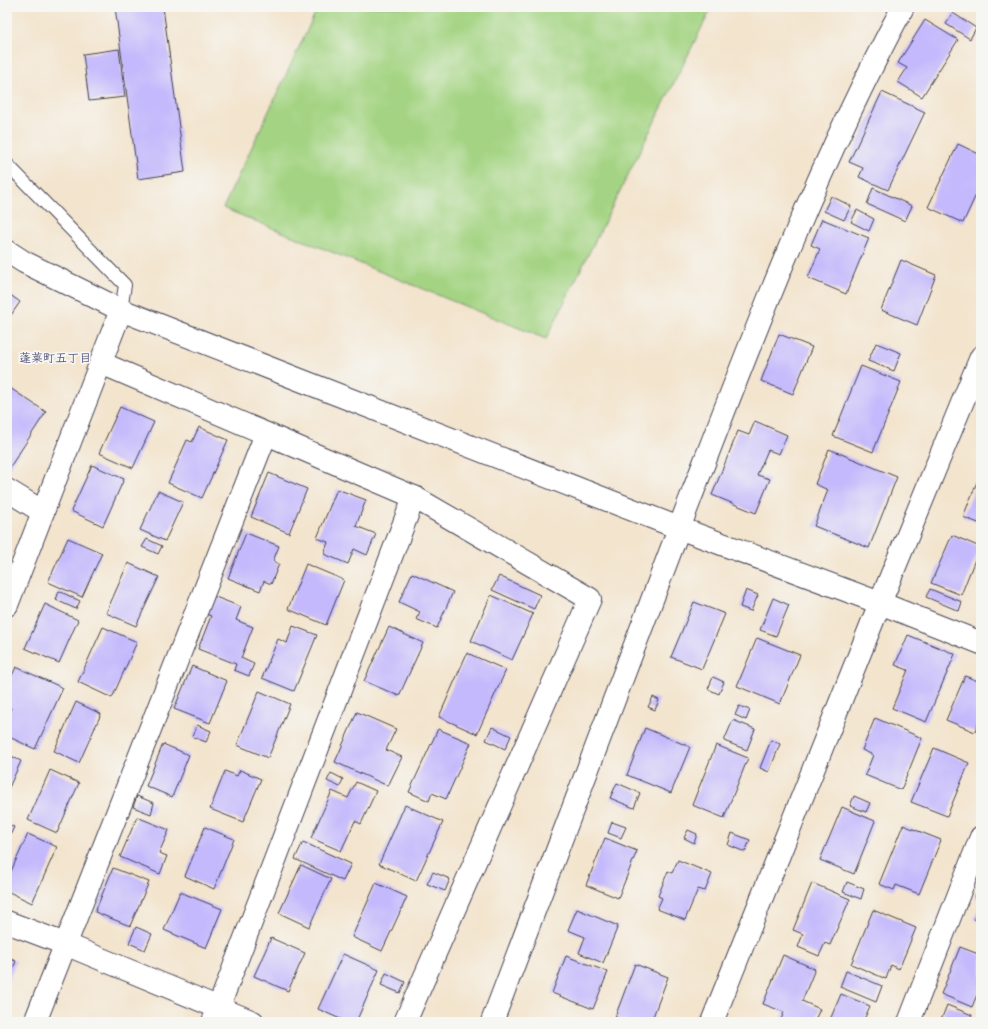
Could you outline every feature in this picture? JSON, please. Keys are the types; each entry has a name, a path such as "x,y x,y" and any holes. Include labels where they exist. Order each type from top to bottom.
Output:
{"street":[{"path":"492,1022 749,346 821,172 870,68 902,7"},
{"path":"7,251 24,262 121,310 679,528 880,603 981,643"},
{"path":"7,605 121,310"},
{"path":"712,1022 880,603 981,357"},
{"path":"101,363 414,497 590,598 405,1022"},
{"path":"34,1022 266,434"},
{"path":"7,490 42,512"},
{"path":"216,1015 414,497"},
{"path":"909,1022 981,837"},
{"path":"7,922 65,944 216,1015 253,1022"}],"lane":[{"path":"7,164 125,285 121,310"}],"green space":[{"path":"318,7 712,7 546,339 223,208"}],"building":[{"path":"115,7 163,7 185,172 138,179"},
{"path":"953,13 976,28 970,39 946,24"},
{"path":"925,20 958,40 922,97 898,82 907,68 898,63"},
{"path":"119,49 125,97 89,101 83,54"},
{"path":"882,92 925,112 888,190 859,177 863,168 849,162"},
{"path":"958,144 981,155 981,184 963,223 928,207"},
{"path":"873,188 912,206 905,221 867,204"},
{"path":"831,196 851,206 844,220 824,211"},
{"path":"857,210 874,219 869,231 851,222"},
{"path":"822,219 869,238 846,294 808,278 820,249 811,245"},
{"path":"901,260 936,275 917,325 881,310"},
{"path":"9,294 20,302 9,318 7,316 7,297"},
{"path":"779,334 812,347 793,394 761,381"},
{"path":"876,343 901,353 894,371 868,361"},
{"path":"861,366 901,382 873,452 833,436"},
{"path":"7,386 46,412 8,470 7,469"},
{"path":"120,407 154,422 133,468 99,453"},
{"path":"755,421 787,435 779,454 768,450 757,475 770,479 756,513 712,495 738,431 749,435"},
{"path":"199,427 228,440 202,498 168,483 187,440 192,442"},
{"path":"829,449 897,477 869,548 814,526 828,490 815,484"},
{"path":"92,465 124,479 103,526 71,511"},
{"path":"981,472 981,524 963,517"},
{"path":"269,473 307,489 289,533 251,517"},
{"path":"337,489 366,500 356,526 376,534 367,555 354,549 348,564 324,554 328,542 317,538"},
{"path":"158,491 183,502 165,541 140,530"},
{"path":"246,533 279,546 273,561 279,564 271,584 264,581 260,591 228,578"},
{"path":"952,535 980,547 961,595 931,583"},
{"path":"68,538 102,553 82,597 48,582"},
{"path":"147,539 162,546 158,554 142,547"},
{"path":"128,563 159,577 136,626 106,613"},
{"path":"306,564 344,580 326,625 288,609"},
{"path":"412,573 453,592 437,628 416,619 420,612 399,602"},
{"path":"499,576 540,595 534,609 492,590"},
{"path":"930,589 962,602 959,611 926,597"},
{"path":"746,590 758,595 751,611 740,607"},
{"path":"59,591 80,601 76,609 56,600"},
{"path":"491,595 533,614 512,660 471,641"},
{"path":"213,596 241,607 236,620 253,627 241,658 254,664 249,676 234,670 236,664 198,649 211,616 206,614"},
{"path":"773,598 789,605 776,636 760,630"},
{"path":"694,602 725,614 702,669 671,657"},
{"path":"45,604 78,620 59,663 25,648"},
{"path":"293,626 317,635 294,691 262,678 278,639 287,643"},
{"path":"103,627 137,642 112,698 78,682"},
{"path":"389,627 423,643 399,696 364,681"},
{"path":"908,635 955,654 926,722 892,708 908,670 895,665"},
{"path":"757,638 800,655 780,704 737,686"},
{"path":"467,653 506,670 477,734 439,717"},
{"path":"192,666 227,681 210,723 174,709"},
{"path":"16,667 63,688 35,749 7,736 7,716 11,708 7,706 7,686"},
{"path":"981,675 981,717 975,732 946,720 965,676 978,681"},
{"path":"713,677 724,682 719,694 708,689"},
{"path":"259,691 290,704 268,758 237,745"},
{"path":"653,697 659,700 655,710 648,707"},
{"path":"76,702 101,714 79,763 54,751"},
{"path":"739,706 750,710 746,720 735,715"},
{"path":"357,712 396,729 386,750 402,757 388,786 335,762"},
{"path":"875,718 922,738 901,790 865,775 873,755 862,750"},
{"path":"733,720 755,729 747,750 724,741"},
{"path":"197,725 211,731 206,742 193,737"},
{"path":"492,727 511,736 505,749 486,740"},
{"path":"645,728 690,747 671,793 627,775"},
{"path":"438,729 471,743 446,799 432,793 429,801 409,792"},
{"path":"771,740 780,744 769,772 760,768"},
{"path":"163,744 189,755 172,797 146,786"},
{"path":"716,745 748,758 724,818 692,805"},
{"path":"934,748 969,763 947,816 911,802"},
{"path":"7,754 21,761 7,792"},
{"path":"50,770 79,783 57,833 28,820"},
{"path":"240,770 261,779 243,822 210,809 225,771 237,776"},
{"path":"331,773 343,779 340,787 327,781"},
{"path":"356,782 376,791 361,824 355,821 341,851 311,838 332,791 348,798"},
{"path":"617,783 640,793 634,808 610,798"},
{"path":"137,796 154,803 151,814 133,807"},
{"path":"854,796 870,803 866,812 850,806"},
{"path":"405,805 443,822 416,881 379,864"},
{"path":"842,807 875,821 854,874 820,860"},
{"path":"137,817 169,830 159,853 167,856 160,874 120,857"},
{"path":"612,822 626,827 621,838 608,833"},
{"path":"7,824 14,827 9,838 7,837"},
{"path":"903,825 941,840 919,894 896,885 894,890 879,884"},
{"path":"205,827 234,839 214,889 185,876"},
{"path":"688,830 697,834 694,843 684,838"},
{"path":"732,833 750,840 745,852 728,845"},
{"path":"28,834 57,847 32,903 7,891 7,880"},
{"path":"605,838 637,851 618,898 586,885"},
{"path":"303,842 351,864 343,881 295,859"},
{"path":"678,860 712,874 705,891 698,889 685,920 657,909 662,898 658,896 668,871 672,873"},
{"path":"301,865 331,879 309,927 279,913"},
{"path":"113,868 149,882 130,926 95,912"},
{"path":"433,872 450,879 445,891 427,884"},
{"path":"847,882 864,889 861,899 843,892"},
{"path":"981,882 981,900 975,897"},
{"path":"376,883 407,897 382,951 352,937"},
{"path":"812,883 850,899 830,945 825,943 819,956 798,947 803,934 793,930"},
{"path":"180,892 222,909 206,948 164,930"},
{"path":"981,903 981,922 974,919"},
{"path":"577,909 618,926 603,963 579,953 585,937 568,930"},
{"path":"873,910 916,928 899,969 891,965 886,979 851,964"},
{"path":"136,927 152,934 145,950 129,943"},
{"path":"271,938 305,953 288,991 254,976"},
{"path":"960,947 981,955 981,985 972,1007 941,994"},
{"path":"343,954 379,970 356,1022 347,1022 318,1009"},
{"path":"783,955 815,969 802,1001 820,1009 814,1022 780,1022 784,1012 763,1004"},
{"path":"566,956 608,972 593,1009 552,993"},
{"path":"7,958 16,961 7,984"},
{"path":"635,964 668,977 651,1022 629,1022 615,1017"},
{"path":"846,971 882,986 876,1002 840,987"},
{"path":"386,973 405,982 400,993 381,985"},
{"path":"841,994 870,1006 863,1022 829,1022"},
{"path":"947,1005 972,1015 969,1022 947,1022 941,1020"}],"district":[{"name":"蓬莱町五丁目","path":"55,357"}]}
